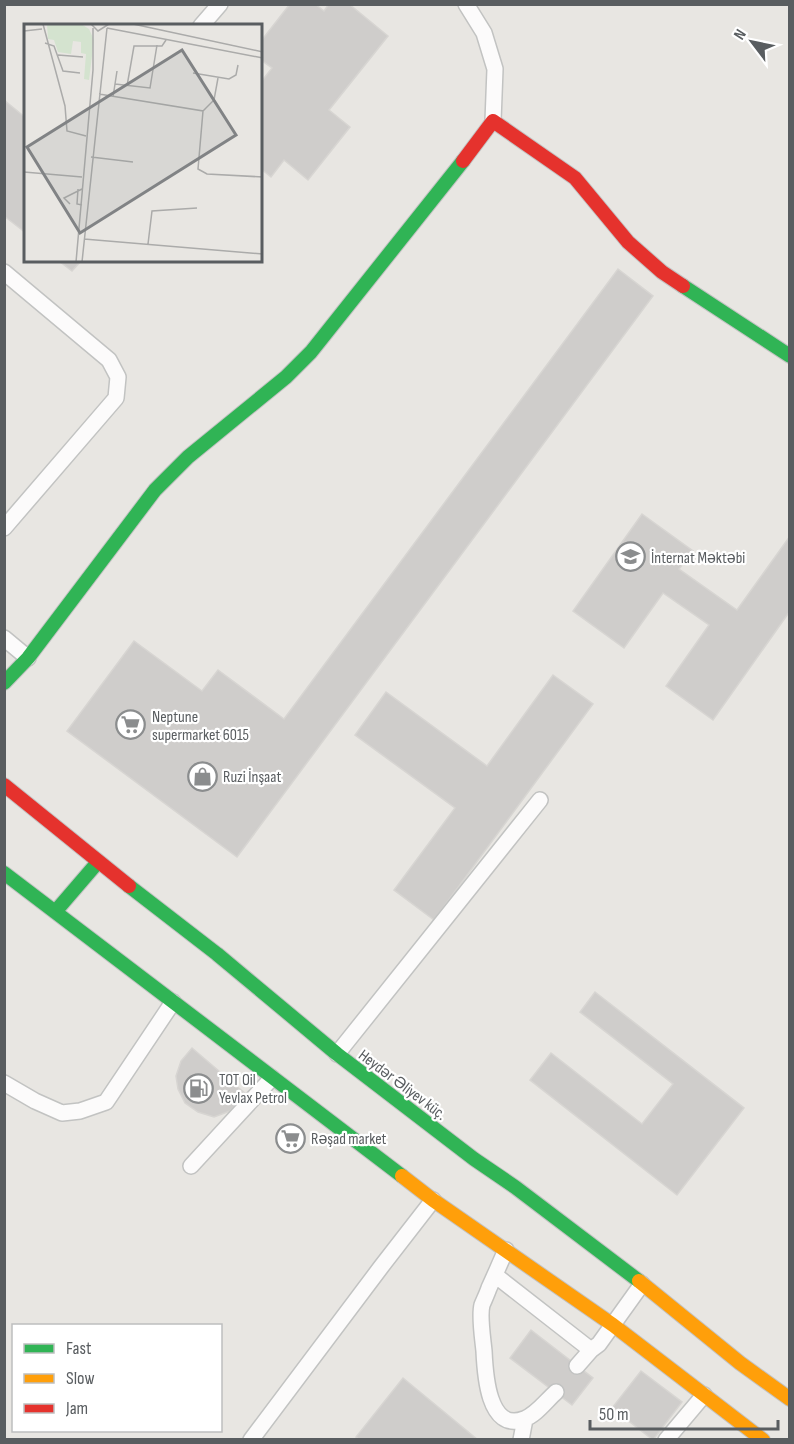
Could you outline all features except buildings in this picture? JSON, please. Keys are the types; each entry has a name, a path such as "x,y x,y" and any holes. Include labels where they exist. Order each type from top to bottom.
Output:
{"main road":[{"path":"4,683 28,658 155,490 188,457 286,377 310,351 493,121 575,178 628,242 662,272 789,356"},
{"name":"Heydər Əliyev küç.","path":"4,785 98,862 217,954 337,1054 474,1159 515,1187 789,1399"},
{"path":"55,912 98,862"},
{"path":"4,873 433,1200 613,1325 763,1440"}],"lane":[{"path":"203,24 220,4"},
{"path":"466,4 484,33 495,69 493,121"},
{"path":"4,272 109,360 118,377 116,398 7,521"},
{"path":"4,638 28,658"},
{"path":"337,1054 540,800"},
{"path":"4,1083 62,1113 80,1110 106,1101 173,1002"},
{"path":"191,1166 272,1078"},
{"path":"251,1440 433,1200"},
{"path":"506,1250 482,1306 484,1366 494,1408 510,1420 525,1419 556,1392"},
{"path":"495,1275 591,1350"},
{"path":"577,1366 599,1344 642,1284"},
{"path":"666,1440 704,1395"},
{"path":"521,1440 525,1419"}],"traffic: fast":[{"path":"4,683 28,658 155,490 188,457 286,377 311,352 463,161"},
{"path":"683,286 790,356"},
{"path":"55,912 98,862"},
{"path":"4,873 402,1176"},
{"path":"129,886 217,954 337,1054 639,1281"}],"traffic: slow":[{"path":"402,1176 613,1325 763,1440"},
{"path":"639,1281 740,1363 790,1399"}],"traffic: jam":[{"path":"463,161 493,121 575,178 628,242 662,272 683,286"},
{"path":"4,785 129,886"}],"place":[{"name":"İnternat Məktəbi","path":"630,557"},
{"name":"Neptune supermarket 6015","path":"131,725"},
{"name":"Ruzi İnşaat","path":"202,776"},
{"name":"TOT Oil Yevlax Petrol","path":"198,1088"},
{"name":"Rəşad market","path":"290,1138"}]}
